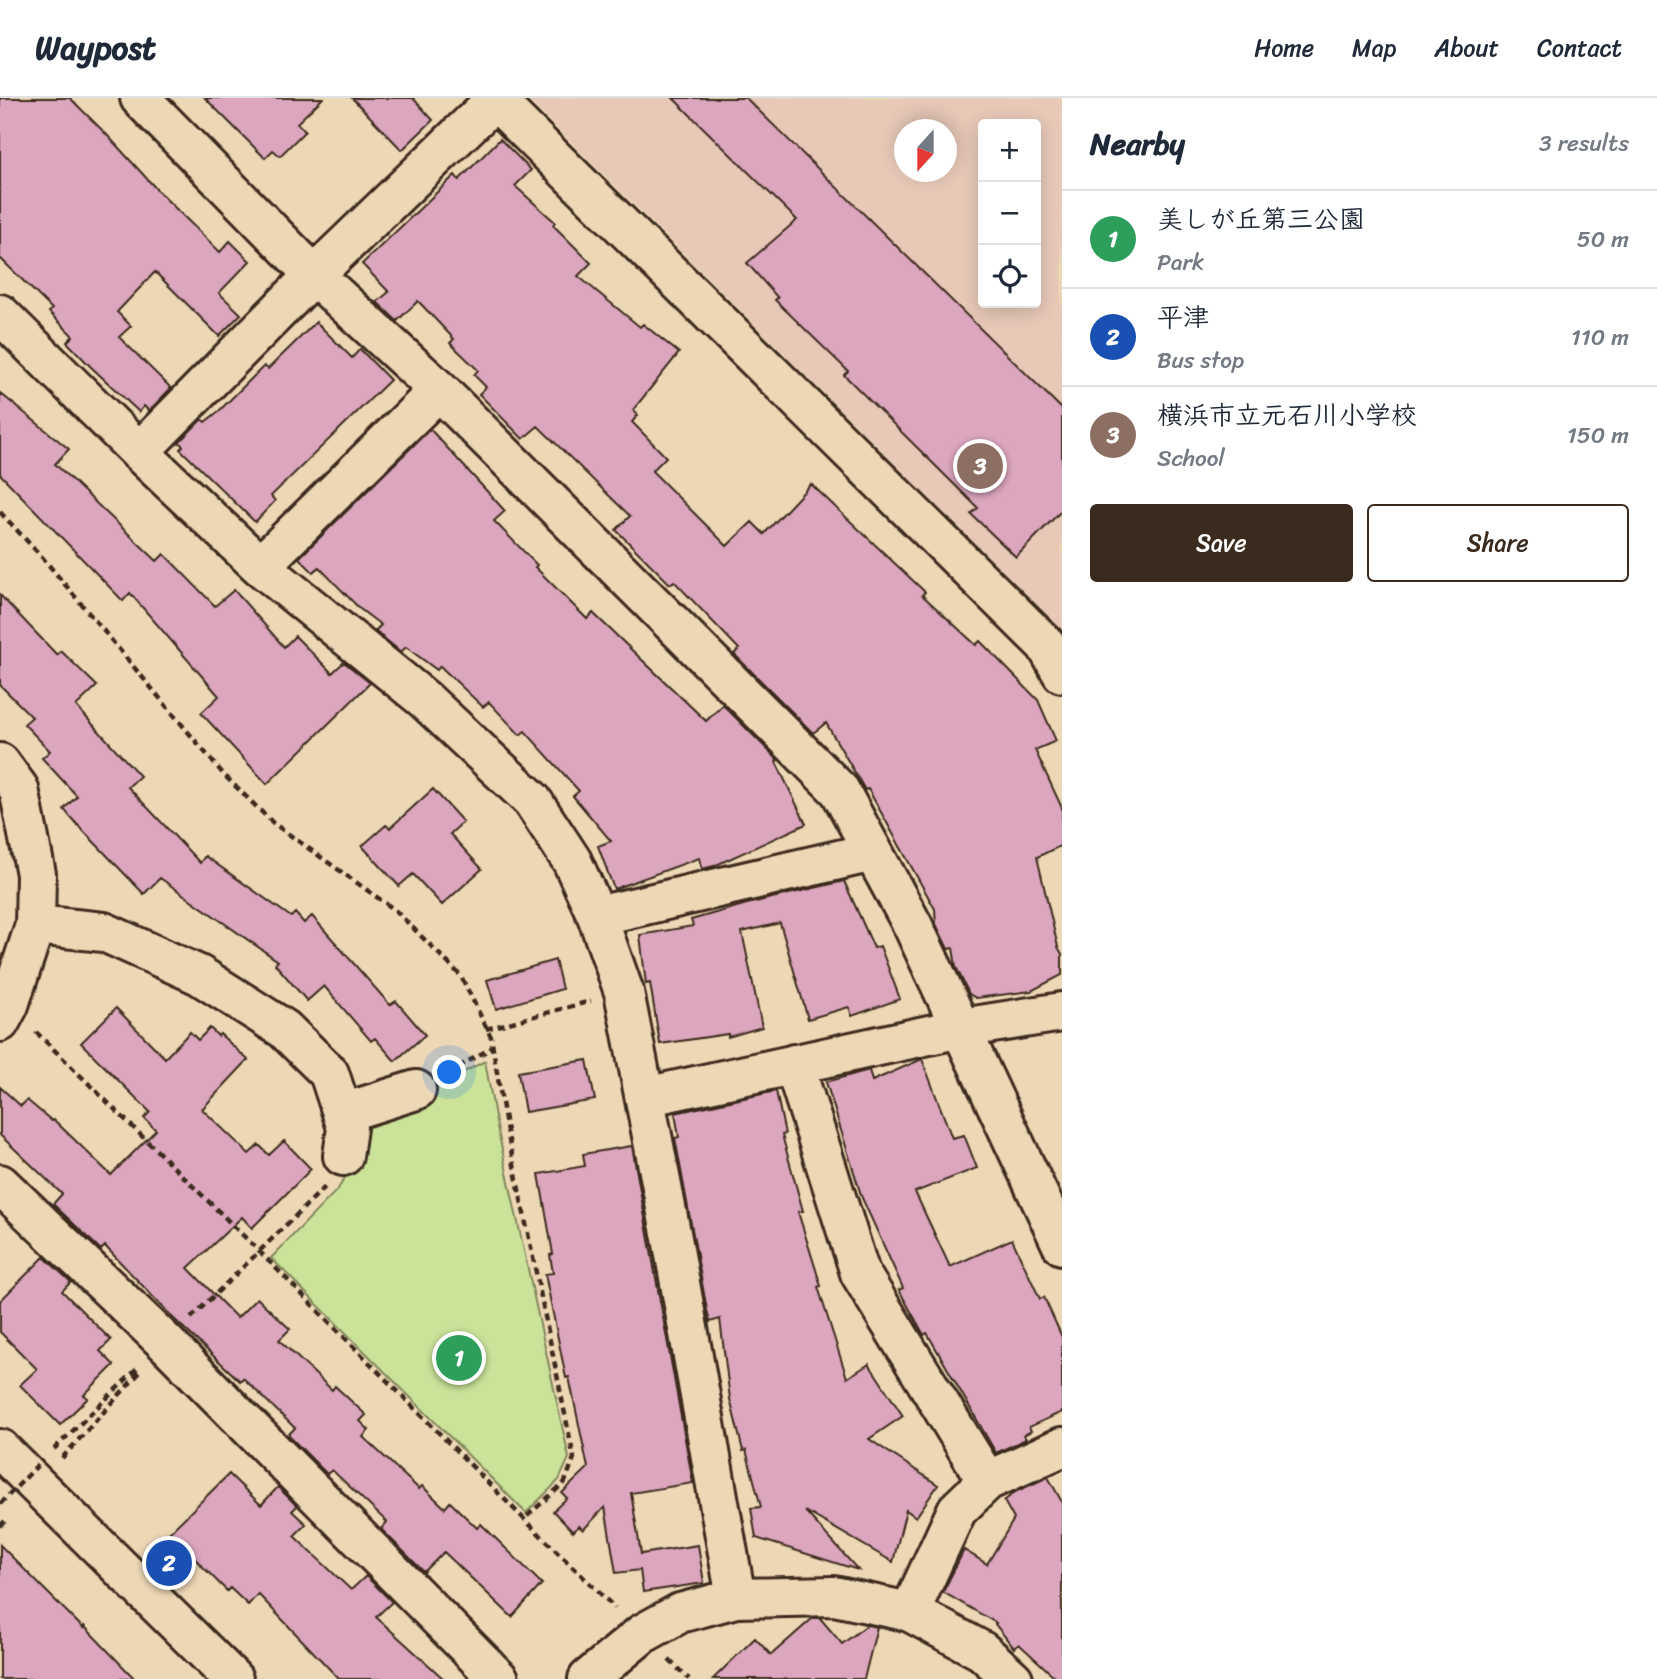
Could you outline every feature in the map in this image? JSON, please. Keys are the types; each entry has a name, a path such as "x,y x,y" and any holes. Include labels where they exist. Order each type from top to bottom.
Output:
{"street":[{"path":"140,98 314,275 439,390 840,791 913,926 1062,1245"},
{"path":"139,452 314,275 495,99 1046,645 1062,673"},
{"path":"0,314 139,452 260,566 424,699 532,800 572,862 597,916 624,992 736,1598"},
{"path":"260,566 439,390"},
{"path":"0,763 19,789 36,874 35,925 5,1014"},
{"path":"597,916 873,852"},
{"path":"35,925 104,932 199,975 284,1029 328,1073 346,1128 343,1156"},
{"path":"645,1097 961,1028 1062,1012"},
{"path":"794,1064 860,1273 987,1481"},
{"path":"343,1113 416,1090"},
{"path":"0,1184 166,1343 499,1679"},
{"path":"910,1612 957,1510 987,1481 1062,1447"},
{"path":"0,1449 233,1679"},
{"path":"587,1679 642,1634 680,1613 736,1598 834,1596 910,1612 982,1651 1013,1679"}],"path":[{"path":"0,512 42,557 224,775 273,823 395,910 461,976 493,1048 506,1126 574,1458 565,1482 524,1519"},
{"path":"486,1029 624,992"},
{"path":"5,1014 258,1250 524,1519 689,1679"},
{"path":"416,1090 493,1048"},
{"path":"184,1326 258,1250 329,1183 343,1156"},
{"path":"58,1462 145,1367"},
{"path":"48,1455 135,1369"},
{"path":"0,1504 38,1465"},
{"path":"0,1526 7,1519"}],"shaded area":[{"path":"1062,98 1062,630 529,100"}],"green space":[{"path":"485,1061 569,1458 559,1480 526,1513 271,1258 338,1189 355,1161 358,1120 414,1098"}],"building":[{"path":"0,98 70,98 220,252 230,241 250,261 219,293 241,314 219,336 155,272 117,312 131,326 119,337 171,388 149,411 144,406 139,412 90,366 67,342 73,336 49,312 52,309 0,258"},
{"path":"205,98 323,98 297,123 305,131 280,156 273,150 265,158"},
{"path":"352,98 413,98 433,120 402,150"},
{"path":"673,98 746,98 1062,409 1062,510 1016,557 971,514 978,508 844,375 848,371 775,300 778,298 747,263 797,220"},
{"path":"500,139 531,170 515,186 555,222 553,225 591,263 578,276 640,327 643,324 679,353 633,410 638,415 632,422 666,457 652,471 727,546 752,522 764,534 811,484 925,592 922,595 976,645 980,641 1038,700 1056,741 1035,750 1062,808 1062,845 1037,857 1058,947 1062,954 1062,975 1031,991 976,998 969,994 956,967 953,948 948,949 936,924 935,909 868,789 865,790 826,723 813,733 734,654 739,649 674,581 670,584 616,530 630,516 538,426 523,439 479,394 486,387 474,375 478,370 450,343 454,339 418,301 397,321 377,302 389,292 362,264 455,175 459,180"},
{"path":"316,322 352,358 360,349 390,380 271,496 275,501 255,522 180,449 183,446 179,442 202,419 205,422 219,411 264,366 268,369"},
{"path":"0,393 69,449 55,464 157,561 164,554 215,606 234,590 284,647 295,636 332,673 344,662 370,683 267,784 201,713 219,696 130,593 123,601 0,474"},
{"path":"430,429 505,511 494,521 587,619 593,613 706,721 723,705 778,760 776,762 806,824 714,866 702,869 699,858 614,889 598,846 611,841 573,796 579,791 525,731 520,735 489,702 483,707 440,666 437,670 406,647 401,652 375,631 381,625 360,609 319,567 313,572 299,558"},
{"path":"0,595 57,655 61,651 97,686 76,706 140,776 128,787 200,863 205,856 291,917 295,913 304,923 312,916 390,1005 396,1001 425,1035 395,1061 375,1038 371,1041 324,986 307,1001 275,964 278,961 160,878 144,894 64,809 77,796 42,758 50,751 24,724 32,717 0,685"},
{"path":"433,789 463,822 450,834 482,869 442,905 413,874 399,886 362,846 386,825 390,828"},
{"path":"844,881 874,948 880,946 900,999 852,1016 849,1007 808,1019 780,923 742,932 762,1027 728,1037 728,1034 660,1044 650,983 646,984 640,935 693,926 691,920"},
{"path":"555,960 562,989 496,1009 487,980"},
{"path":"116,1008 165,1058 190,1032 198,1040 210,1028 248,1060 202,1109 249,1154 259,1145 269,1155 284,1141 311,1169 252,1228 242,1217 188,1268 237,1318 257,1298 290,1329 279,1340 332,1390 335,1386 366,1415 360,1421 369,1430 363,1437 419,1489 422,1486 445,1508 450,1502 477,1528 481,1524 542,1584 512,1617 444,1552 424,1572 381,1529 387,1522 332,1470 327,1474 288,1435 295,1428 243,1378 240,1381 172,1317 105,1246 101,1250 53,1204 62,1194 0,1135 0,1087 21,1106 27,1100 54,1120 111,1175 156,1130 144,1118 150,1112 81,1043"},
{"path":"922,1059 952,1138 964,1135 977,1168 915,1192 950,1267 1012,1239 1040,1299 1044,1297 1062,1337 1062,1412 1029,1427 1031,1431 1024,1435 1026,1439 996,1453 899,1290 903,1288 862,1198 826,1082 869,1070 872,1081"},
{"path":"587,1060 595,1100 525,1112 518,1072"},
{"path":"776,1091 785,1134 782,1135 803,1211 798,1212 847,1378 869,1364 903,1416 869,1439 938,1485 916,1517 906,1510 893,1562 805,1511 858,1570 756,1538 751,1508 761,1507 730,1399 720,1319 710,1322 707,1310 675,1138 679,1137 675,1113"},
{"path":"632,1146 693,1483 631,1493 641,1554 698,1545 704,1583 643,1592 640,1570 616,1573 605,1507 583,1530 579,1526 573,1532 553,1511 567,1498 562,1493 588,1468 545,1274 553,1273 550,1255 553,1254 539,1174 585,1166 583,1154"},
{"path":"44,1257 71,1282 62,1291 111,1340 100,1351 114,1365 84,1395 88,1398 60,1425 20,1385 37,1369 0,1332 0,1301"},
{"path":"229,1474 261,1505 278,1487 297,1506 292,1511 306,1524 294,1536 351,1590 366,1576 392,1602 376,1617 444,1679 339,1679 258,1594 248,1605 230,1588 227,1591 169,1533"},
{"path":"1048,1477 1062,1502 1062,1679 1057,1679 1019,1644 1014,1648 996,1623 943,1592 964,1550 987,1564 1014,1519 1004,1501 1015,1492"},
{"path":"0,1545 83,1628 84,1626 135,1679 0,1679"},
{"path":"813,1618 820,1618 842,1644 867,1625 877,1627 864,1679 713,1679 755,1638 771,1655"}],"place":[{"name":"横浜市立元石川小学校","path":"980,466"},
{"name":"美しが丘第三公園","path":"459,1358"},
{"name":"平津","path":"169,1563"}]}
